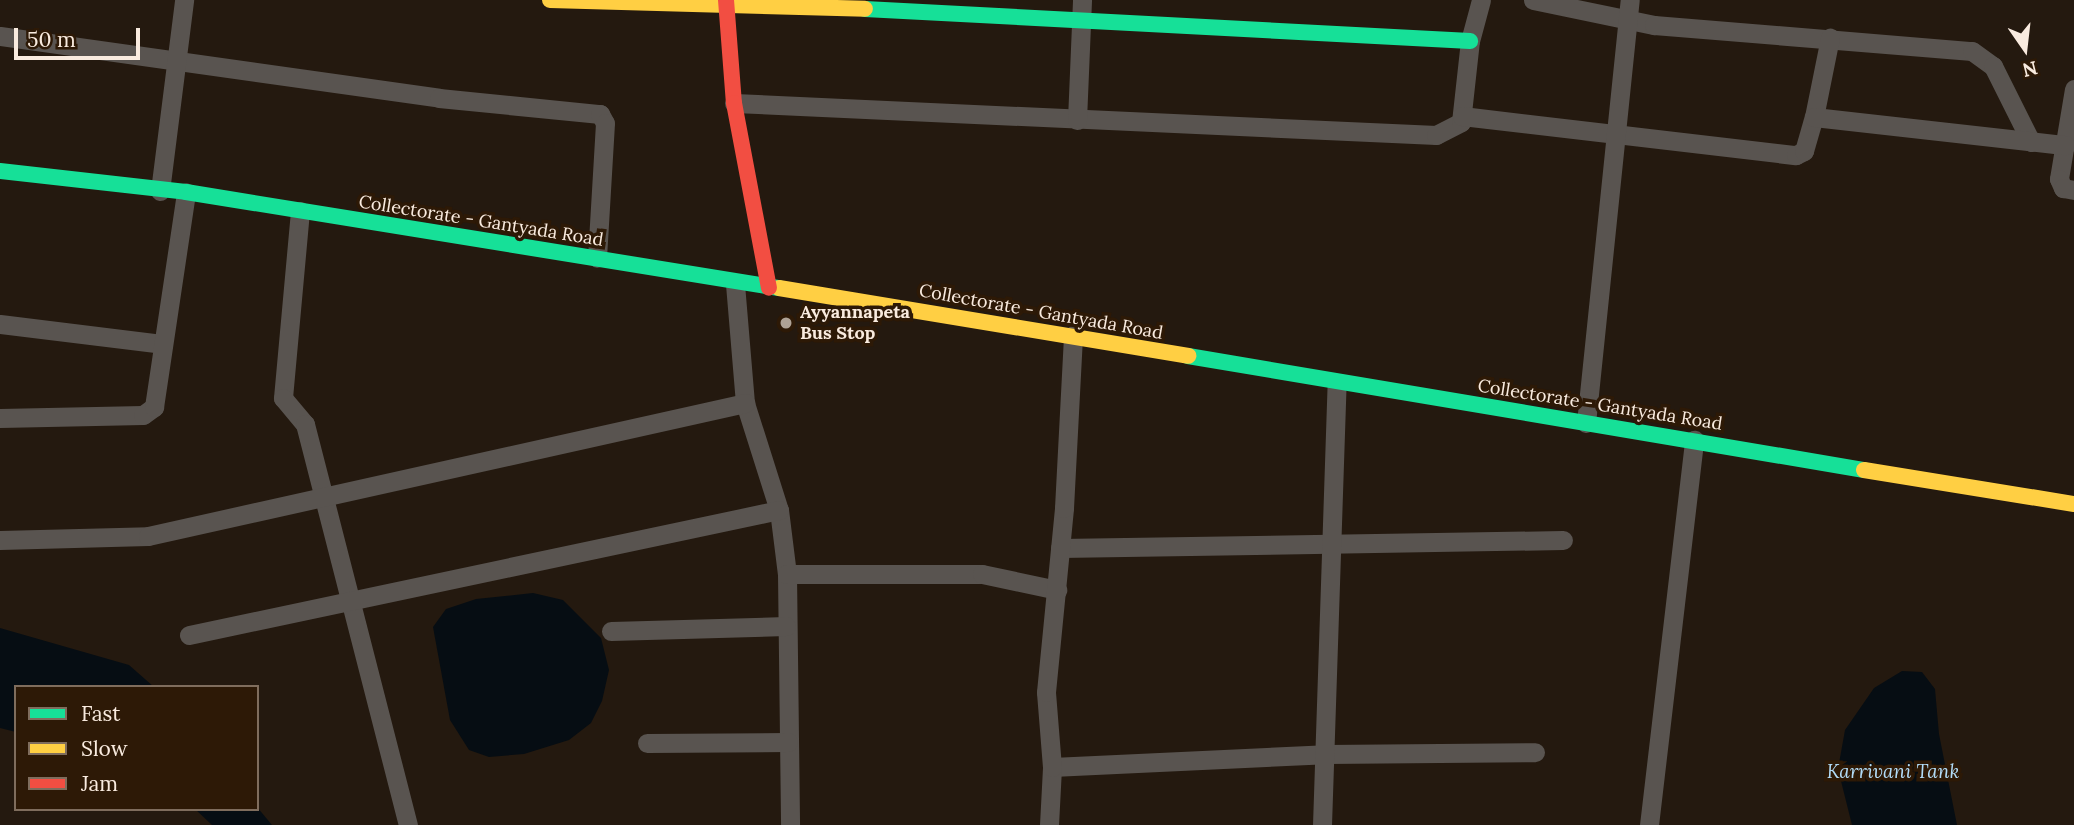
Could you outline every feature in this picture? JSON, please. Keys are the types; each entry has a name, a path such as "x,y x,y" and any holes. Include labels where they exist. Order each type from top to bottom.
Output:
{"street":[{"path":"160,191 184,0"},
{"path":"550,0 727,1 1470,41"},
{"path":"1077,121 1082,0"},
{"path":"734,103 1077,121 1436,135 1459,126 1470,41 1481,0"},
{"path":"1534,0 1628,21 1979,53 1993,66 2031,142"},
{"path":"1586,423 1619,133 1630,0"},
{"path":"727,1 734,103 769,288"},
{"path":"0,36 439,98 600,114 605,123 597,258"},
{"path":"1462,116 1796,155 1804,151 1814,117 1830,38"},
{"path":"2074,89 2059,183 2074,190"},
{"path":"1814,117 2065,145"},
{"name":"Collectorate - Gantyada Road","path":"0,171 186,192 597,258 735,284 1073,335 1337,384 2074,504"},
{"path":"0,418 147,413 157,403 162,344 186,192"},
{"path":"300,211 283,398 305,424 327,497 408,825"},
{"path":"735,284 745,403 779,510 787,574 790,825"},
{"path":"0,324 162,344"},
{"path":"1049,825 1052,767 1046,692 1058,590 1073,335"},
{"path":"1322,825 1334,542 1337,384"},
{"path":"0,540 148,536 745,403"},
{"path":"1649,825 1694,440"},
{"path":"189,635 352,603 779,510"},
{"path":"1060,548 1563,540"},
{"path":"787,574 982,574 1058,590"},
{"path":"611,631 786,626"},
{"path":"647,743 788,742"},
{"path":"1052,767 1325,754 1535,752"}],"water":[{"path":"533,593 563,600 601,638 609,670 602,701 591,723 569,740 524,754 489,757 469,750 450,720 433,627 446,609 476,599"},
{"path":"0,628 129,665 152,685 14,685 14,732 0,728"},
{"name":"Karrivani Tank","path":"1902,671 1922,672 1935,689 1939,734 1957,825 1852,825 1838,769 1845,730 1874,688"},
{"path":"259,809 272,825 212,825 197,811"}],"traffic: fast":[{"path":"865,9 1470,41"},
{"path":"0,171 186,192 779,288"},
{"path":"1188,356 1864,470"}],"traffic: slow":[{"path":"550,0 865,9"},
{"path":"779,288 1188,356"},
{"path":"1864,470 2074,504"}],"traffic: jam":[{"path":"726,0 734,103 769,288"}],"place":[{"name":"Ayyannapeta Bus Stop","path":"786,323"}]}
